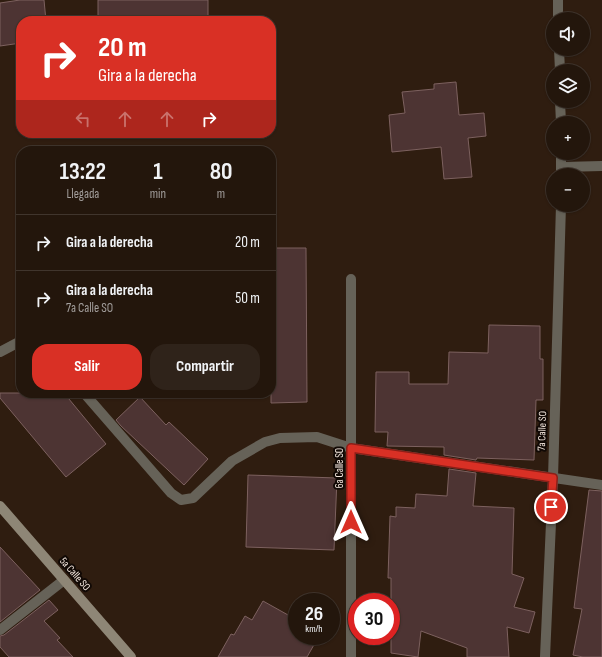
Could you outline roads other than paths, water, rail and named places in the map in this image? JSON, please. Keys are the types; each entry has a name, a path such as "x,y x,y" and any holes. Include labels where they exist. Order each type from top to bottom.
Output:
{"street":[{"path":"558,0 558,12"},
{"path":"586,168 602,166"},
{"name":"7a Calle SO","path":"545,657 553,478 561,212"},
{"name":"6a Calle SO","path":"351,279 351,657"},
{"path":"0,352 16,344"},
{"path":"88,398 171,494 181,500 193,498 232,461 265,442 280,438 317,438 351,448 602,485"},
{"name":"5a Calle SO","path":"0,506 131,657"},
{"path":"0,630 64,580"}]}
